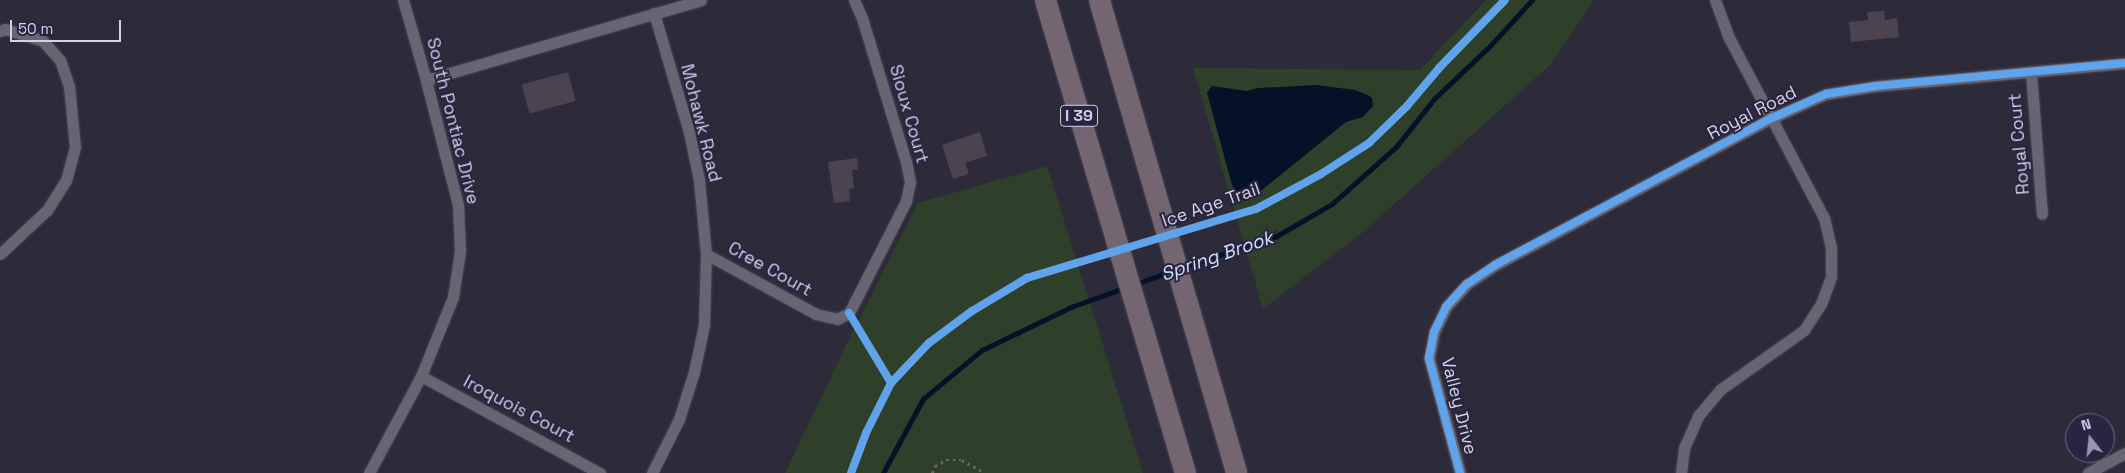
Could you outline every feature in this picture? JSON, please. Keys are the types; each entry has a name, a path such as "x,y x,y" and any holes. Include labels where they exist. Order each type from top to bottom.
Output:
{"highway":[{"name":"I 39","path":"1044,0 1185,473"},
{"path":"1099,0 1164,217 1236,473"}],"street":[{"name":"South Pontiac Drive","path":"369,473 421,376 453,297 460,251 458,206 426,80 402,0"},
{"path":"426,80 701,0"},
{"name":"Sioux Court","path":"816,314 837,319 849,312 909,191 906,162 862,18 854,0"},
{"path":"1681,473 1684,448 1698,416 1720,389 1804,330 1821,304 1831,276 1831,248 1824,218 1729,38 1715,0"},
{"name":"Mohawk Road","path":"652,473 679,419 694,372 704,325 706,254 699,180 689,132 654,14"},
{"path":"0,254 47,210 66,180 75,147 69,86 60,60 42,40 3,30"},
{"name":"Royal Road","path":"1440,319 1446,307 1467,284 1495,265 1772,118 1826,94 1852,89 2125,63"},
{"name":"Royal Court","path":"2031,72 2042,214"},
{"name":"Cree Court","path":"706,254 816,314"},
{"name":"Valley Drive","path":"1440,319 1434,332 1429,358 1460,473"},
{"name":"Iroquois Court","path":"421,376 600,473"},
{"path":"2088,473 2125,453"}],"path":[{"path":"932,473 935,466 946,460 962,460 985,473"}],"green space":[{"path":"1486,0 1594,0 1550,65 1363,232 1263,309 1193,68 1420,70"},
{"path":"1047,166 1143,473 785,473 851,335 918,203"}],"water":[{"path":"1316,85 1355,90 1372,98 1373,106 1363,117 1346,122 1252,198 1245,201 1239,198 1232,185 1207,93 1212,86 1247,91 1258,88"}],"building":[{"path":"1884,11 1885,20 1897,18 1899,37 1851,42 1849,22 1868,20 1867,12"},
{"path":"568,72 576,101 529,113 522,84"},
{"path":"980,132 987,156 965,163 969,174 953,179 942,145"},
{"path":"857,158 858,170 852,170 854,188 849,189 850,201 834,203 828,162"}],"waterway":[{"name":"Spring Brook","path":"1183,267 1275,237 1332,204 1396,147 1434,99 1490,46 1532,0"},
{"name":"Spring Brook","path":"1136,284 1171,271"},
{"name":"Spring Brook","path":"883,473 923,399 982,350 1071,307 1124,288"}],"cycle path":[{"name":"Ice Age Trail","path":"851,473 866,433 891,383 929,343 972,311 1027,278 1256,209 1321,174 1369,143 1407,106 1440,67 1505,0"},
{"path":"1460,473 1429,358 1434,332 1446,307 1467,284 1495,265 1772,118 1826,94 1876,86 2125,63"},
{"path":"849,313 891,383"}]}
